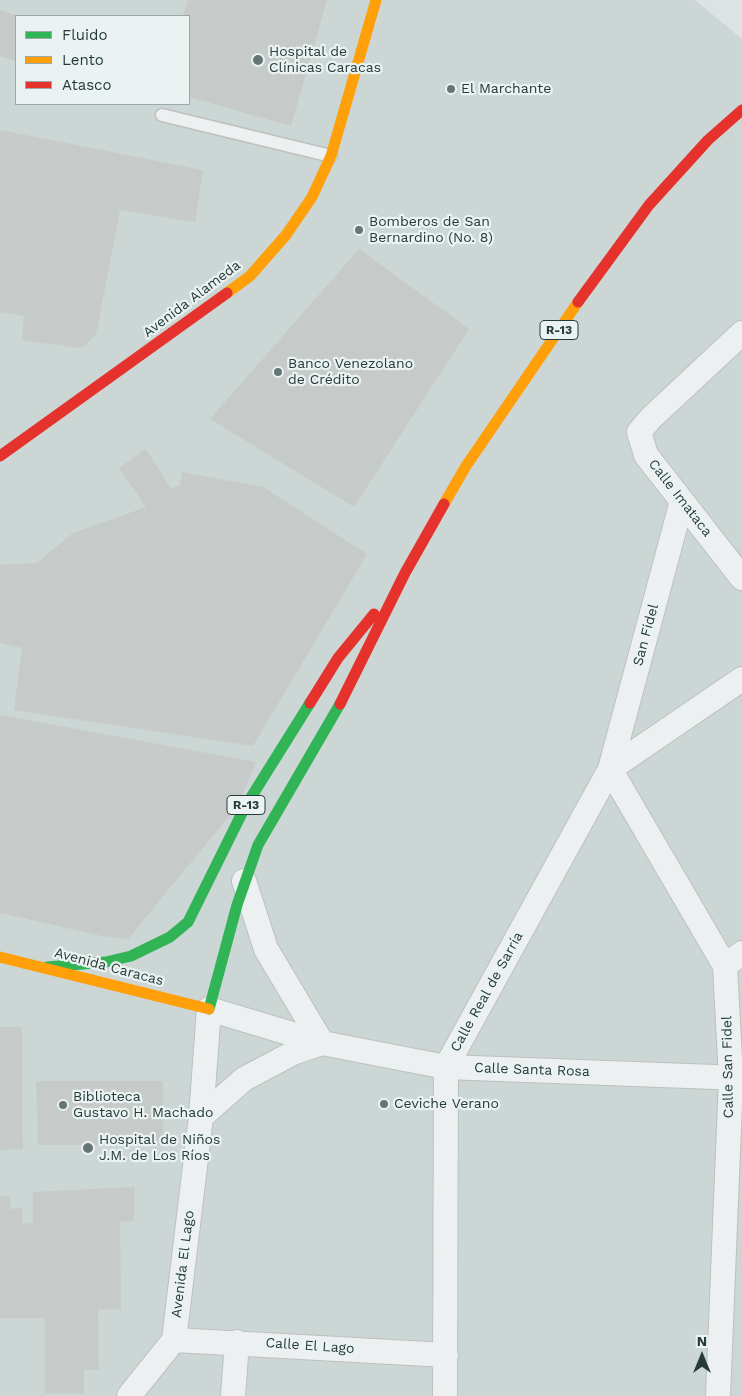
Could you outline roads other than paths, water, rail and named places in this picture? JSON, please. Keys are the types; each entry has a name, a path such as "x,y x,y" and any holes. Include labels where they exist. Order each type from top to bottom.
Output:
{"main road":[{"name":"Avenida Alameda","path":"0,456 71,407 250,276 286,235 312,197 331,156 376,0"},
{"name":"R-13","path":"209,1009 244,881 258,845 350,686 405,573 466,466 601,269 677,172 708,140 742,110"},
{"name":"R-13","path":"47,967 106,962 131,956 170,937 188,922 245,807 301,715 338,658 405,573"},
{"name":"Avenida Caracas","path":"0,957 47,967 209,1009"}],"street":[{"name":"Calle Imataca","path":"742,333 650,418 639,432 646,454 742,578"},
{"name":"San Fidel","path":"610,769 682,501"},
{"name":"Calle Real de Sarría","path":"445,1396 446,1067 610,769 742,679"},
{"name":"Calle San Fidel","path":"610,769 733,959 737,1078 718,1396"},
{"path":"201,1117 244,1079 295,1052 322,1043 266,949 244,881"},
{"name":"Calle Santa Rosa","path":"209,1009 322,1043 446,1067 737,1078"},
{"name":"Avenida El Lago","path":"174,1340 201,1117 209,1009"},
{"path":"129,1396 174,1340"},
{"name":"Calle El Lago","path":"174,1340 446,1354"},
{"path":"233,1396 237,1342"}],"lane":[{"path":"162,116 331,156"}],"place":[{"name":"Hospital de Clínicas Caracas","path":"258,60"},
{"name":"El Marchante","path":"451,89"},
{"name":"Bomberos de San Bernardino (No. 8)","path":"359,230"},
{"name":"Banco Venezolano de Crédito","path":"278,372"},
{"name":"Ceviche Verano","path":"384,1104"},
{"name":"Biblioteca Gustavo H. Machado","path":"63,1105"},
{"name":"Hospital de Niños J.M. de Los Ríos","path":"88,1148"}]}
